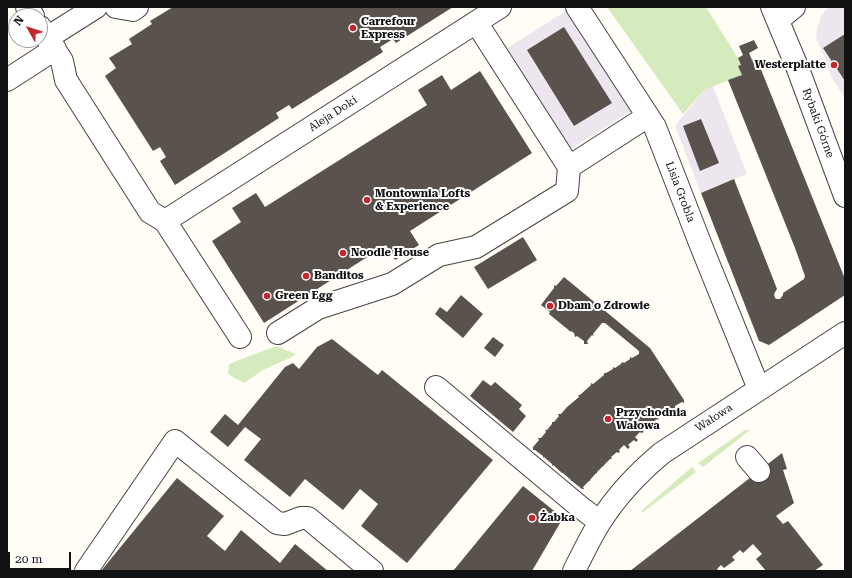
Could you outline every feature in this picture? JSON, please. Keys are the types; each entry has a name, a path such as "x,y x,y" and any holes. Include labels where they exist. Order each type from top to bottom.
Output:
{"street":[{"path":"48,37 96,7"},
{"path":"116,7 133,10 137,7"},
{"name":"Aleja Doki","path":"166,221 500,7"},
{"name":"Lisia Grobla","path":"577,7 655,127 759,389"},
{"name":"Rybaki Górne","path":"781,11 800,76 845,196"},
{"path":"278,333 318,308 392,284 439,255 476,246 567,190 569,166 476,22"},
{"path":"48,40 62,61 66,80 150,212 166,221 240,337"},
{"path":"7,80 37,48"},
{"path":"569,166 648,116"},
{"name":"Wałowa","path":"574,571 600,522 617,498 646,466 662,453 845,333"},
{"path":"436,387 600,522"},
{"path":"86,571 175,441 276,523 284,524 301,518 308,518 372,571"}],"shaded area":[{"path":"828,7 845,7 845,98 833,80 816,37 822,15"},
{"path":"566,11 631,111 570,149 507,48"},
{"path":"713,86 747,174 701,193 675,126 704,90"}],"green space":[{"path":"607,7 706,7 738,58 741,65 739,66 742,75 704,90 683,114"},
{"path":"276,346 296,354 263,370 244,383 228,374 229,364"},
{"path":"745,430 750,430 703,467 698,463"},
{"path":"692,467 696,472 642,513 641,511"}],"building":[{"path":"173,7 453,7 396,43 393,39 380,47 383,52 292,109 289,105 276,113 279,118 175,185 160,161 166,157 160,147 153,151 105,76 116,68 109,58 132,44 129,39 152,24 150,21"},
{"path":"564,27 612,103 574,126 527,50"},
{"path":"845,34 845,81 823,48"},
{"path":"754,40 758,48 749,53 752,60 755,58 759,68 760,67 845,279 845,295 769,345 759,341 701,193 734,179 777,289 774,294 775,298 780,299 783,293 804,279 805,276 795,248 728,80 742,75 738,66 741,65 738,58 743,55 739,46"},
{"name":"Montownia Lofts & Experience","path":"480,71 532,153 410,231 419,245 395,260 386,245 264,323 212,241 241,222 232,208 256,193 265,207 427,105 418,90 442,75 451,90"},
{"path":"701,119 719,163 700,171 683,126"},
{"path":"523,237 537,260 488,289 474,267"},
{"name":"Przychodnia Wałowa","path":"564,277 650,348 684,400 684,403 682,402 675,406 675,408 667,412 667,414 665,413 658,418 659,420 657,419 650,424 650,426 649,425 642,430 644,432 640,432 635,437 638,440 636,442 634,440 628,445 630,447 628,449 624,445 619,450 620,452 617,452 611,457 612,459 610,459 583,487 584,489 571,481 553,465 552,466 552,464 544,457 543,458 543,456 533,450 533,447 539,440 538,438 541,438 546,432 545,430 547,430 552,422 554,422 559,416 558,414 561,414 579,397 578,395 580,395 591,385 591,383 593,384 604,375 604,373 613,369 613,367 615,368 622,362 624,363 630,359 630,357 632,358 639,354 639,351 605,323 602,323 593,334 594,336 592,335 587,341 588,344 584,344 584,341 577,336 575,337 574,333 549,314 550,312 541,305 554,288 554,285 556,286"},
{"path":"461,295 483,314 463,338 435,314 440,307 447,312"},
{"path":"493,337 504,345 495,357 484,348"},
{"path":"332,339 378,375 382,370 493,460 407,563 361,526 378,504 360,489 343,510 305,479 290,497 244,460 261,439 245,427 228,447 210,432 225,414 238,425 285,367 293,363 299,369 317,347"},
{"path":"483,380 491,386 495,382 522,405 519,409 526,416 513,432 470,396"},
{"path":"782,453 787,469 783,470 794,503 776,516 783,524 788,521 823,565 814,571 766,571 756,559 762,554 753,544 743,553 740,550 732,557 735,560 724,568 721,565 717,569 719,571 630,571"},
{"path":"177,478 224,516 207,536 225,551 241,530 280,563 295,544 328,571 101,571"},
{"path":"523,486 563,518 532,571 453,571"}],"place":[{"name":"Carrefour Express","path":"353,28"},
{"name":"Westerplatte","path":"834,65"},
{"name":"Montownia Lofts & Experience","path":"367,200"},
{"name":"Noodle House","path":"343,253"},
{"name":"Banditos","path":"306,276"},
{"name":"Green Egg","path":"267,296"},
{"name":"Dbam o Zdrowie","path":"550,306"},
{"name":"Przychodnia Wałowa","path":"608,419"},
{"name":"Żabka","path":"532,518"}]}
